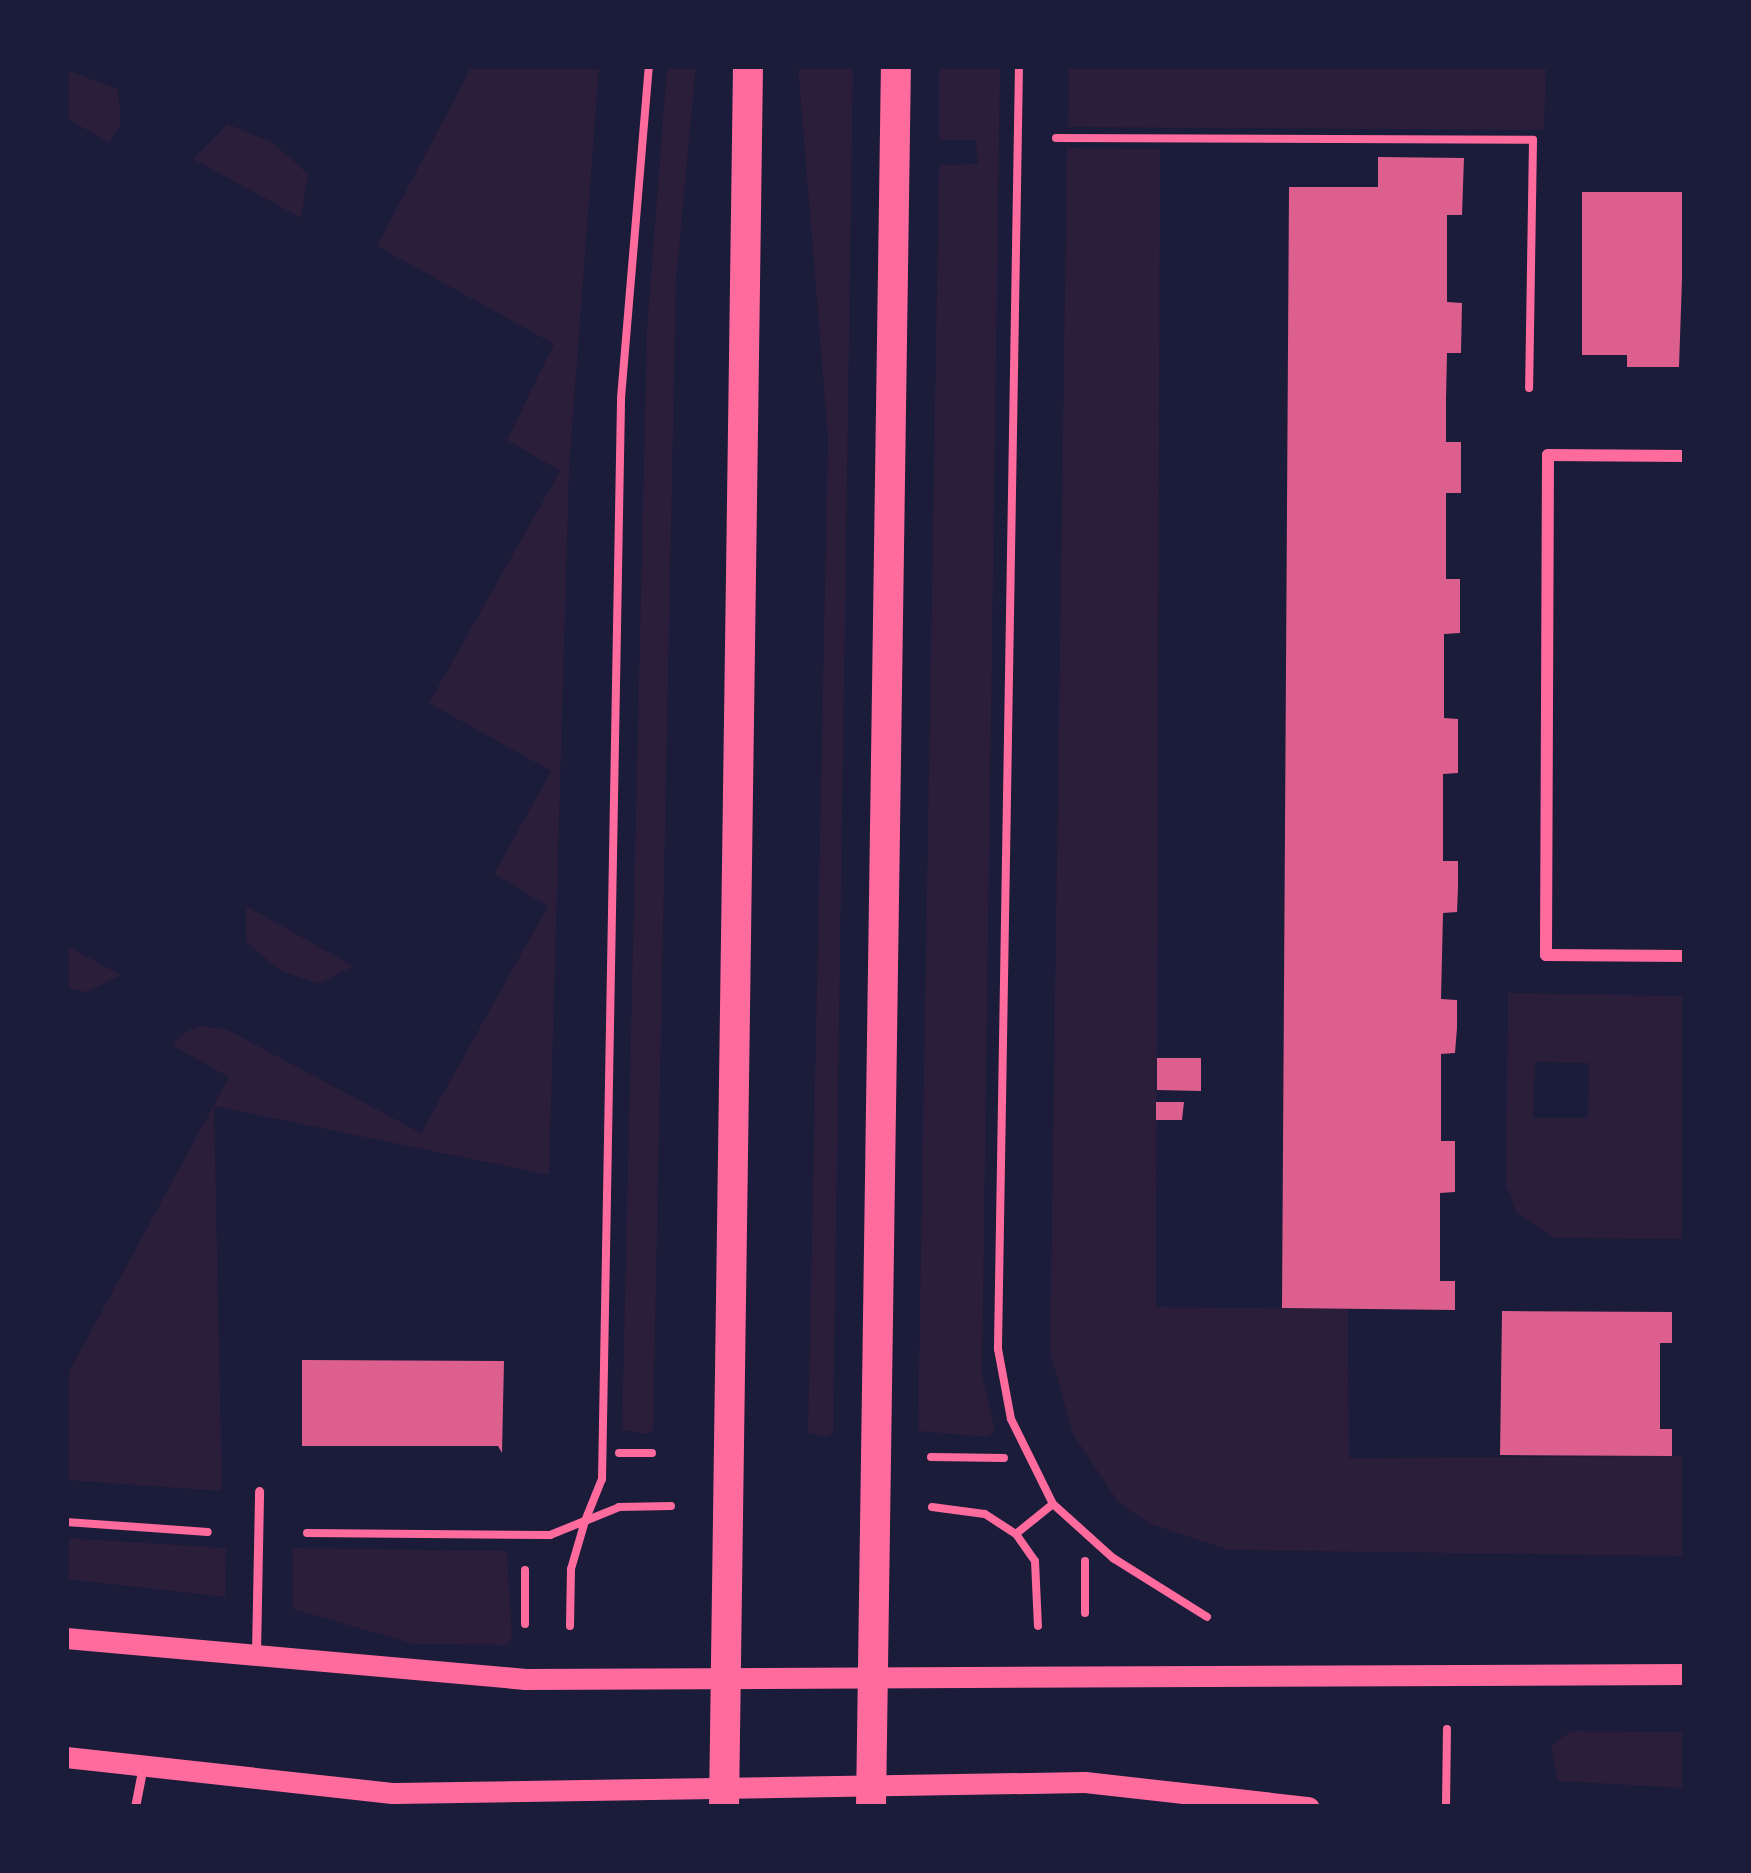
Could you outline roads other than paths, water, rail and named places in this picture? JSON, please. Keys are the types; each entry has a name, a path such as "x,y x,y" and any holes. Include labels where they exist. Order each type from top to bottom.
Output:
{"main road":[{"path":"725,1796 748,66"},
{"path":"871,1794 896,66"}],"street":[{"path":"1685,456 1548,455 1546,955 1685,956"},
{"path":"66,1638 439,1676 1685,1674"},
{"path":"66,1757 142,1770 394,1793 871,1794 1085,1782 1309,1807"}],"lane":[{"path":"256,1659 259,1491"},
{"path":"135,1807 142,1770"}]}
